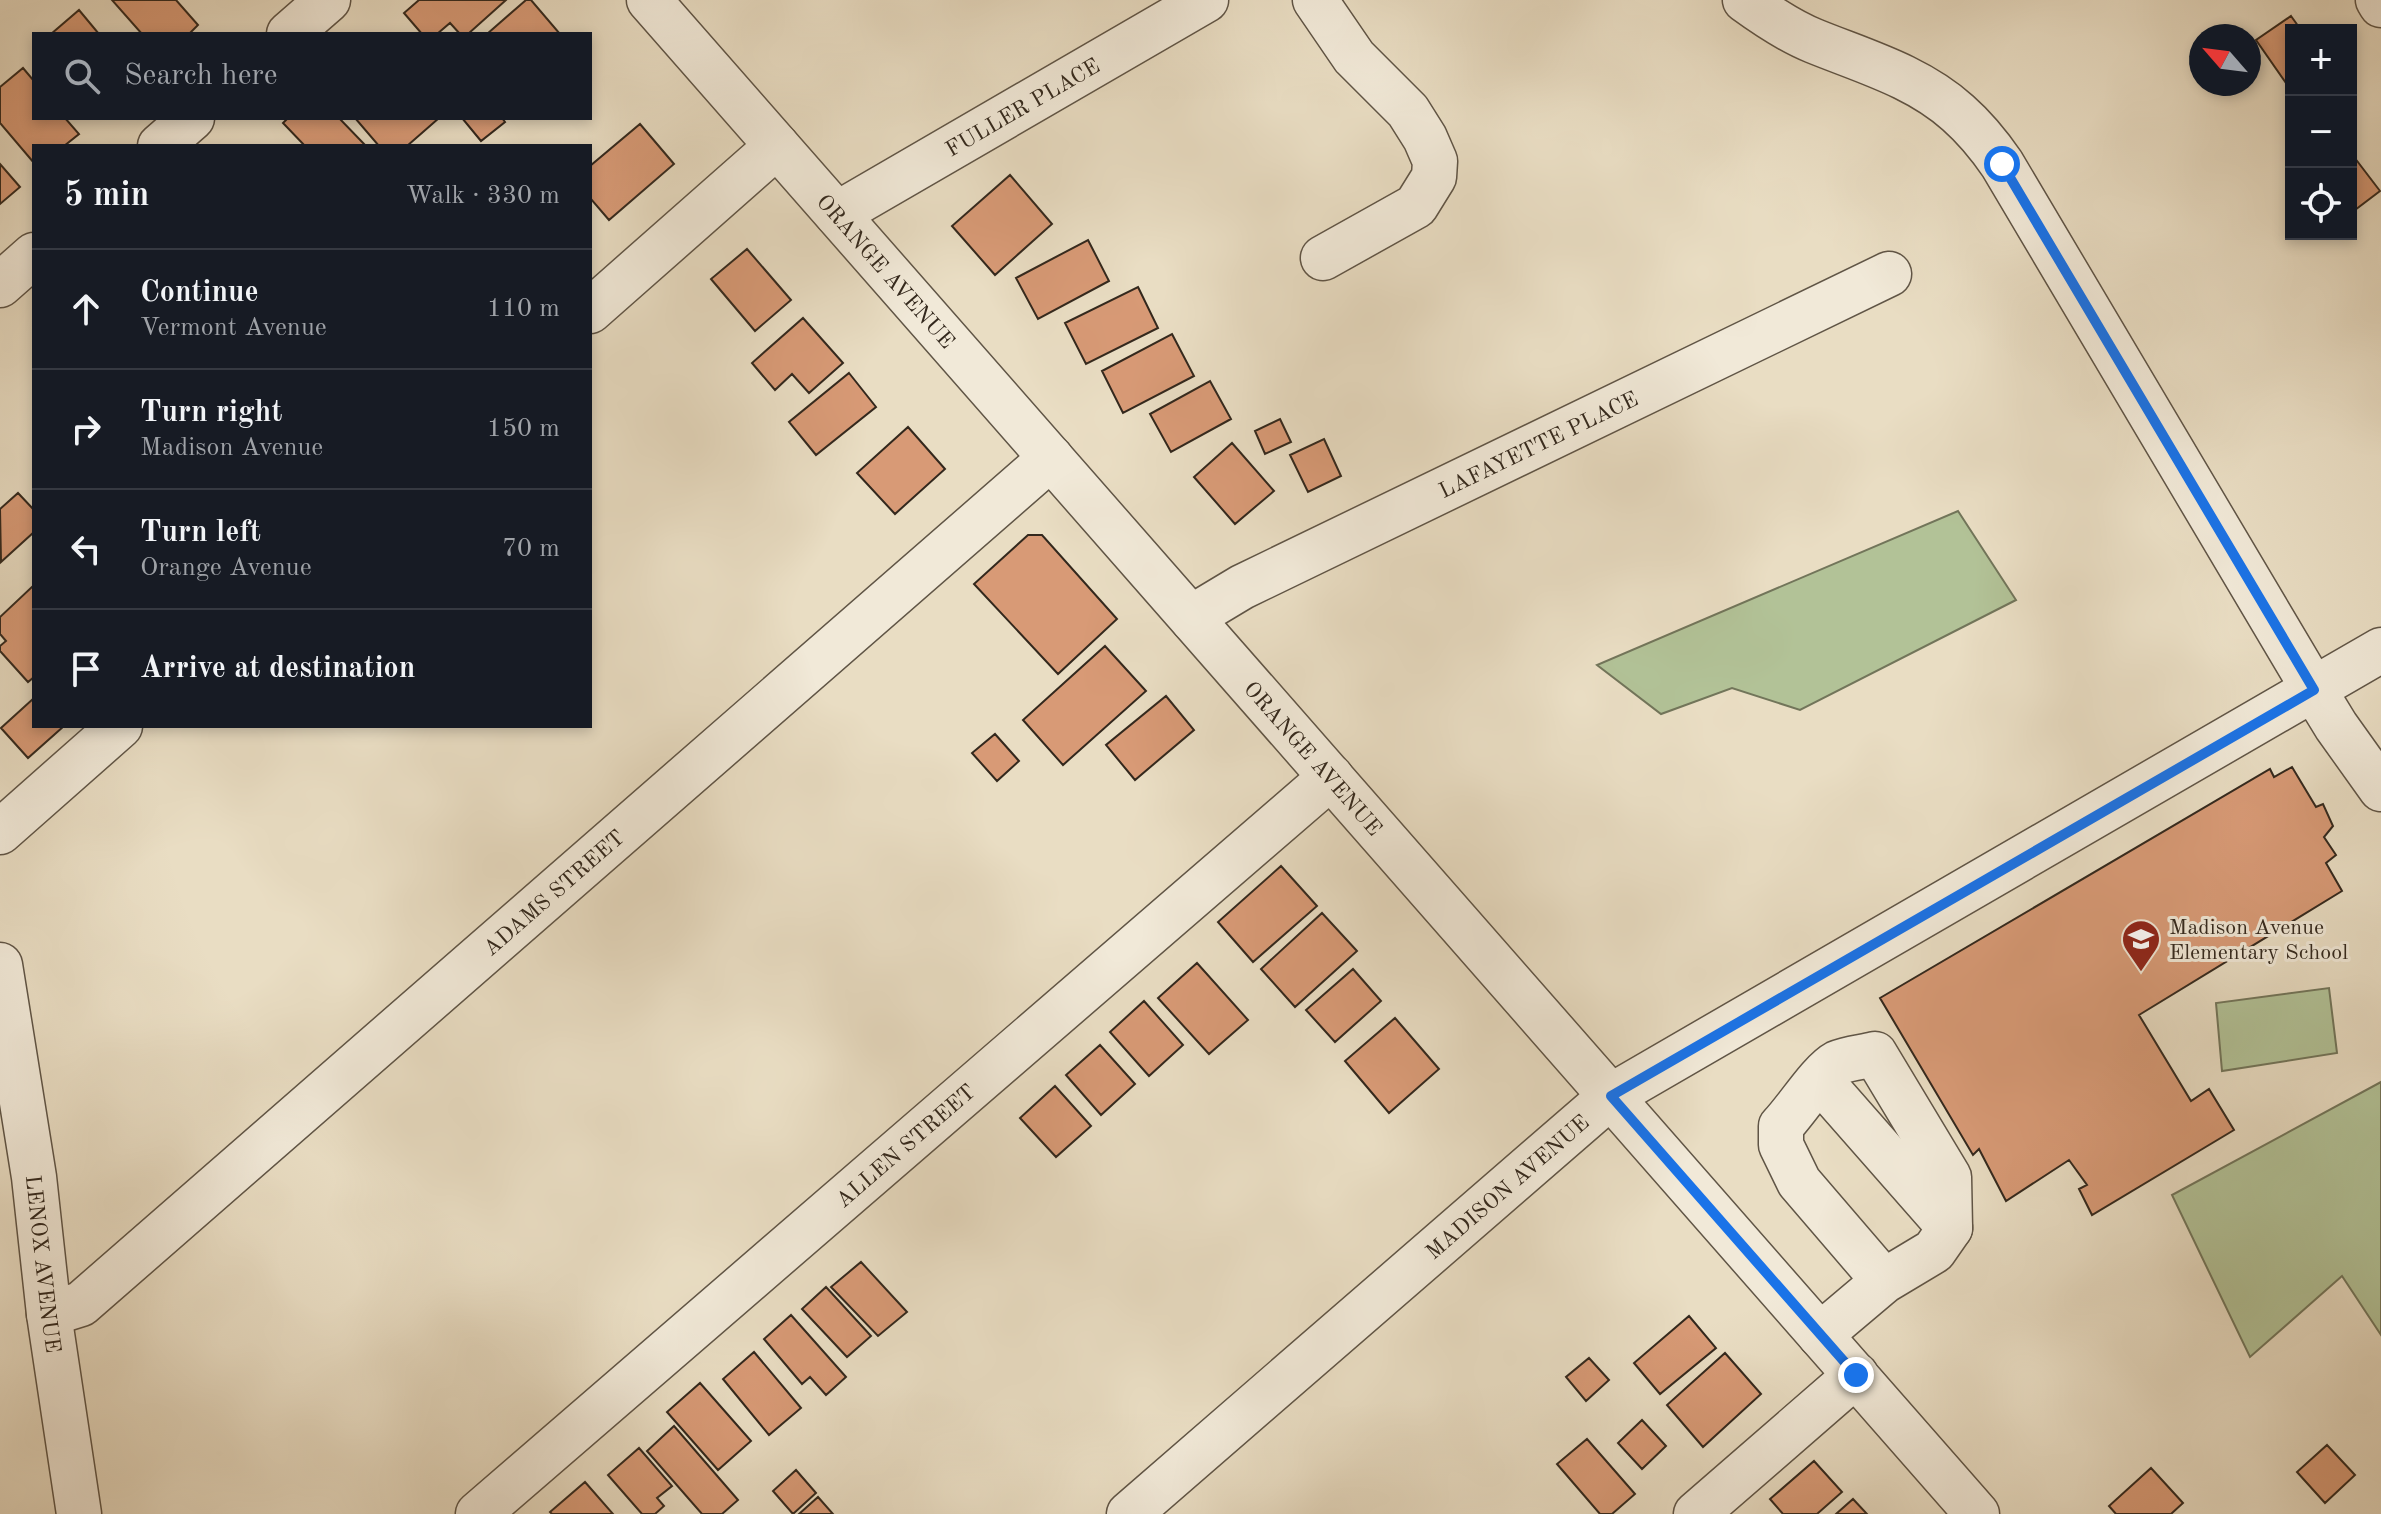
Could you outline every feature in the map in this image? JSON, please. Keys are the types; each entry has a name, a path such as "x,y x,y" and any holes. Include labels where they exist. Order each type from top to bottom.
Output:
{"street":[{"path":"291,32 328,0"},
{"name":"ORANGE AVENUE","path":"649,0 1977,1514"},
{"name":"FULLER PLACE","path":"837,214 1206,0"},
{"path":"1315,0 1354,57 1408,111 1435,161 1434,177 1416,206 1323,258"},
{"path":"1745,0 1777,23 1889,70 1926,90 1956,111 1983,137 2002,164 2314,690 2381,789"},
{"path":"162,144 190,120"},
{"path":"592,309 777,146"},
{"path":"0,285 32,257"},
{"name":"LAFAYETTE PLACE","path":"1193,620 1242,587 1889,274"},
{"name":"ADAMS STREET","path":"49,1314 81,1304 1051,458"},
{"name":"MADISON AVENUE","path":"1129,1514 1611,1096 2381,650"},
{"path":"0,832 118,728"},
{"name":"ALLEN STREET","path":"478,1514 1331,777"},
{"name":"LENOX AVENUE","path":"0,965 34,1177 49,1314 79,1514"},
{"path":"1820,1335 1884,1281 1934,1251 1950,1228 1949,1177 1875,1054 1837,1063 1781,1126 1781,1145 1799,1182 1884,1281"},
{"path":"1820,1080 1950,1228"},
{"path":"1696,1514 1856,1375"}],"green space":[{"path":"1958,511 2016,600 1800,710 1732,688 1661,714 1597,665"},
{"path":"2329,988 2337,1053 2222,1071 2216,1003"},
{"path":"2381,1082 2381,1335 2342,1276 2250,1357 2172,1195"}],"building":[{"path":"112,0 176,0 198,25 191,32 140,32"},
{"path":"419,0 506,0 470,32 458,32 450,23 439,32 420,32 404,13"},
{"path":"526,0 531,0 558,32 489,32"},
{"path":"79,10 97,32 53,32"},
{"path":"2291,16 2297,24 2285,24 2285,82 2261,47 2261,37"},
{"path":"23,68 32,79 32,120 67,120 79,134 66,144 32,144 32,161 0,123 0,87"},
{"path":"286,120 341,120 364,144 303,144 283,123"},
{"path":"357,120 437,120 409,144 377,144"},
{"path":"464,120 504,120 505,122 481,141"},
{"path":"640,124 674,164 609,220 592,200 592,164"},
{"path":"2357,161 2380,191 2357,208"},
{"path":"0,164 20,187 0,204"},
{"path":"1010,175 1052,224 995,275 952,226"},
{"path":"1088,240 1109,281 1038,319 1016,278"},
{"path":"747,249 791,300 755,331 711,279"},
{"path":"1138,287 1158,328 1086,364 1065,323"},
{"path":"803,318 843,363 809,393 792,374 775,390 752,363"},
{"path":"1172,334 1194,376 1123,413 1102,371"},
{"path":"849,373 876,407 816,455 789,422"},
{"path":"1210,381 1231,419 1171,452 1150,414"},
{"path":"1280,419 1291,442 1265,454 1255,431"},
{"path":"908,427 945,469 895,514 857,473"},
{"path":"1324,439 1341,476 1308,492 1290,455"},
{"path":"1232,443 1274,491 1235,524 1194,477"},
{"path":"18,493 32,508 32,534 1,562 0,509"},
{"path":"1028,535 1042,535 1117,619 1058,674 974,584"},
{"path":"32,587 32,679 28,682 0,651 0,646 6,641 0,634 0,617"},
{"path":"1105,646 1146,691 1063,765 1023,720"},
{"path":"1166,696 1194,730 1135,780 1106,745"},
{"path":"32,700 32,728 62,728 28,758 1,728"},
{"path":"995,734 1019,761 997,781 972,753"},
{"path":"2292,767 2316,807 2323,804 2333,826 2324,837 2336,855 2326,863 2342,891 2139,1015 2191,1101 2209,1089 2234,1130 2092,1215 2079,1189 2087,1185 2069,1160 2006,1201 1979,1149 1973,1155 1880,998 2270,769 2274,777"},
{"path":"1281,866 1317,906 1253,962 1218,922"},
{"path":"1322,913 1357,951 1295,1007 1261,969"},
{"path":"1197,963 1248,1020 1209,1054 1158,998"},
{"path":"1353,969 1381,1001 1335,1042 1306,1010"},
{"path":"1144,1001 1183,1045 1149,1076 1110,1032"},
{"path":"1395,1018 1439,1069 1389,1113 1345,1061"},
{"path":"1100,1045 1135,1084 1101,1115 1066,1075"},
{"path":"1055,1086 1091,1126 1056,1157 1020,1118"},
{"path":"861,1262 907,1312 878,1336 831,1287"},
{"path":"826,1287 871,1336 847,1357 802,1309"},
{"path":"791,1315 846,1377 826,1395 810,1377 802,1384 764,1339"},
{"path":"1689,1316 1716,1348 1660,1394 1634,1363"},
{"path":"754,1352 801,1408 769,1435 723,1379"},
{"path":"1725,1353 1761,1394 1703,1447 1667,1405"},
{"path":"1589,1358 1609,1380 1586,1401 1566,1377"},
{"path":"700,1383 751,1441 718,1470 667,1412"},
{"path":"1642,1420 1666,1446 1642,1469 1618,1443"},
{"path":"674,1426 738,1500 722,1514 702,1514 647,1451"},
{"path":"1587,1439 1635,1494 1612,1514 1600,1514 1557,1464"},
{"path":"2327,1445 2355,1475 2325,1503 2297,1472"},
{"path":"639,1448 672,1486 657,1498 664,1506 655,1514 642,1514 608,1475"},
{"path":"1814,1461 1842,1492 1817,1514 1783,1514 1770,1499"},
{"path":"2151,1468 2183,1503 2171,1514 2116,1514 2109,1506"},
{"path":"796,1470 816,1493 793,1514 773,1491"},
{"path":"585,1482 613,1514 550,1512"},
{"path":"818,1497 833,1514 799,1514"},
{"path":"1853,1499 1867,1514 1836,1514"}],"place":[{"name":"Madison Avenue Elementary School","path":"2141,973"}],"route":[{"path":"1856,1375 1611,1096 2314,690 2002,164"}]}
